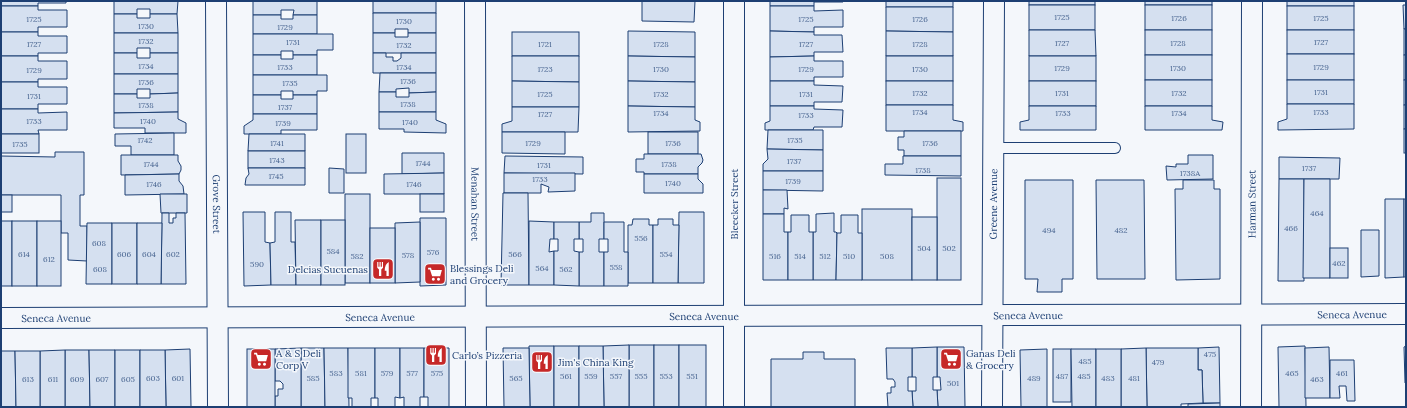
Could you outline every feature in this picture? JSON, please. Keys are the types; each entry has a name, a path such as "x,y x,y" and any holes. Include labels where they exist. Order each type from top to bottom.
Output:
{"street":[{"name":"Grove Street","path":"216,1 218,407"},
{"name":"Menahan Street","path":"475,1 476,407"},
{"name":"Bleecker Street","path":"734,1 734,407"},
{"name":"Greene Avenue","path":"992,407 994,1"},
{"name":"Harman Street","path":"1251,407 1250,315 1252,1"},
{"name":"Seneca Avenue","path":"1,318 1406,314"}],"lane":[{"path":"993,148 1115,148"}],"building":[{"path":"1,1 66,1 66,3 38,3 38,6 1,6"},
{"path":"114,1 178,1 177,14 150,14 150,9 137,9 137,14 114,14"},
{"path":"253,1 317,1 317,15 293,15 294,10 281,10 281,15 253,15"},
{"path":"373,1 436,1 436,13 373,13"},
{"path":"642,1 695,1 694,22 642,21"},
{"path":"770,1 843,2 814,2 814,6 770,6"},
{"path":"886,1 953,1 953,7 886,7"},
{"path":"1029,1 1095,1 1095,5 1029,5"},
{"path":"1145,1 1212,1 1212,5 1145,5"},
{"path":"1287,1 1354,1 1354,6 1287,6"},
{"path":"1029,5 1095,5 1095,30 1029,30"},
{"path":"1145,5 1212,5 1212,30 1145,30"},
{"path":"1403,5 1406,5 1406,29 1404,29"},
{"path":"1,6 38,6 38,10 67,10 67,27 38,27 38,32 1,32"},
{"path":"770,6 814,6 814,11 843,10 843,27 814,27 814,32 770,31"},
{"path":"1287,6 1354,6 1354,30 1287,30"},
{"path":"886,7 953,7 953,32 886,31"},
{"path":"373,13 436,13 436,33 408,33 408,29 395,29 395,33 373,33"},
{"path":"114,14 137,14 137,18 150,18 150,14 177,14 178,33 114,33"},
{"path":"253,15 281,15 281,19 293,19 293,15 317,15 317,34 253,34"},
{"path":"1404,29 1406,29 1406,55 1404,55"},
{"path":"1029,30 1095,30 1096,56 1029,56"},
{"path":"1145,30 1212,30 1212,55 1145,55"},
{"path":"1287,30 1354,30 1354,54 1287,54"},
{"path":"628,31 695,32 695,57 628,56"},
{"path":"770,31 814,32 814,35 842,35 843,52 814,52 814,56 770,57"},
{"path":"886,31 953,32 953,56 886,56"},
{"path":"1,32 38,32 38,36 67,36 67,53 38,53 38,56 1,56"},
{"path":"512,32 579,32 579,56 512,56"},
{"path":"114,33 178,33 178,53 150,53 150,48 137,48 137,53 114,53"},
{"path":"373,33 395,33 395,37 408,37 408,33 436,33 436,53 373,53"},
{"path":"253,34 333,34 333,50 317,50 317,55 293,55 293,51 281,51 281,55 253,55"},
{"path":"114,53 137,53 137,58 150,58 150,53 178,53 178,74 114,74"},
{"path":"373,53 386,53 386,57 393,57 393,61 397,61 401,58 401,53 436,53 436,73 373,73"},
{"path":"1287,54 1354,54 1354,80 1287,80"},
{"path":"253,55 281,55 281,59 293,59 293,55 317,55 317,75 253,75"},
{"path":"1145,55 1212,55 1212,80 1145,80"},
{"path":"1404,55 1406,55 1406,80 1404,80"},
{"path":"1,56 38,56 38,61 67,61 67,79 38,79 38,82 1,82"},
{"path":"512,56 579,56 579,82 512,81"},
{"path":"628,56 695,57 695,82 628,81"},
{"path":"814,56 814,61 843,61 843,77 814,77 814,81 770,81 770,57"},
{"path":"886,56 953,56 953,81 886,81"},
{"path":"1029,56 1096,56 1096,81 1029,81"},
{"path":"380,73 436,73 436,92 409,93 409,88 396,89 396,92 379,92"},
{"path":"114,74 178,74 178,93 150,94 150,89 137,89 137,94 114,94"},
{"path":"253,75 327,75 327,91 317,91 317,95 293,95 293,91 281,91 281,95 253,95"},
{"path":"1145,80 1212,80 1212,106 1145,106"},
{"path":"1287,80 1354,80 1354,104 1287,104"},
{"path":"1404,80 1406,80 1406,105 1404,105"},
{"path":"512,81 579,82 579,107 512,107"},
{"path":"628,81 695,82 695,107 628,106"},
{"path":"770,81 814,81 814,85 843,86 842,102 814,102 814,106 770,106"},
{"path":"886,81 953,81 953,105 886,105"},
{"path":"1029,81 1096,81 1096,106 1029,106"},
{"path":"1,82 38,82 38,87 67,87 67,104 38,104 38,109 1,109"},
{"path":"379,92 396,92 396,97 409,97 409,93 436,92 436,112 379,112"},
{"path":"178,93 178,112 114,113 114,94 137,94 137,98 150,98 150,94"},
{"path":"253,95 281,95 281,99 293,99 293,95 317,95 317,114 253,114"},
{"path":"1287,104 1354,104 1354,129 1278,130 1278,122 1287,119"},
{"path":"886,105 953,105 953,120 963,122 963,131 886,131"},
{"path":"1404,105 1406,105 1406,129 1404,129"},
{"path":"628,106 695,107 695,120 700,122 700,131 628,132"},
{"path":"770,106 814,106 814,109 843,110 842,127 814,127 813,130 765,130 765,123 770,121"},
{"path":"1029,106 1096,106 1096,130 1020,130 1020,122 1029,120"},
{"path":"1145,106 1212,106 1212,120 1223,122 1222,130 1145,130"},
{"path":"512,107 579,107 578,132 502,132 502,124 512,121"},
{"path":"1,109 38,109 38,113 67,112 67,130 38,130 39,134 1,134"},
{"path":"178,112 178,119 186,123 186,133 145,133 145,128 114,128 114,113"},
{"path":"379,112 436,112 436,120 446,124 446,133 404,132 404,129 379,129"},
{"path":"253,114 317,114 317,130 281,130 281,134 244,134 244,126 253,120"},
{"path":"1404,129 1406,129 1406,153 1404,153"},
{"path":"768,130 823,130 823,150 767,149"},
{"path":"904,131 961,131 961,156 904,156 904,150 898,150 898,137 904,137"},
{"path":"502,132 565,132 565,154 502,153"},
{"path":"648,132 698,132 698,154 648,154"},
{"path":"174,133 174,155 131,155 131,146 115,146 115,134"},
{"path":"1,134 39,134 39,153 1,153"},
{"path":"249,134 305,134 305,151 248,151"},
{"path":"346,134 366,134 366,173 346,173"},
{"path":"767,149 823,150 823,171 763,171 763,164 768,159"},
{"path":"248,151 305,151 305,168 248,168"},
{"path":"55,152 84,152 84,195 80,195 80,226 87,226 87,261 68,260 68,233 61,233 61,195 1,195 1,156 55,157"},
{"path":"402,153 444,153 444,173 402,174"},
{"path":"644,154 701,154 703,160 698,167 698,174 644,174 644,172 636,172 636,159 644,159"},
{"path":"121,155 178,155 181,170 179,174 121,175"},
{"path":"1188,155 1213,155 1213,179 1167,180 1166,166 1176,167 1176,164 1188,164"},
{"path":"505,156 583,157 583,174 504,173"},
{"path":"903,156 961,156 961,176 885,175 885,164 903,164"},
{"path":"1279,157 1340,158 1339,179 1279,179"},
{"path":"248,168 305,168 305,185 245,185 246,178 249,174"},
{"path":"329,168 344,169 344,193 329,193"},
{"path":"763,171 823,171 823,191 763,190"},
{"path":"444,173 444,194 384,194 384,174"},
{"path":"504,173 575,173 575,191 548,192 549,187 541,184 541,193 504,193"},
{"path":"179,174 179,181 183,186 184,194 125,195 125,175"},
{"path":"644,174 698,174 698,179 703,184 703,193 644,193"},
{"path":"937,178 961,178 961,280 937,280"},
{"path":"1279,179 1304,179 1304,281 1278,281"},
{"path":"1304,179 1330,179 1330,278 1303,278"},
{"path":"1025,180 1073,180 1073,279 1062,279 1062,292 1037,292 1038,279 1025,279"},
{"path":"1096,180 1144,180 1145,279 1097,279"},
{"path":"1183,180 1214,180 1214,189 1220,189 1220,279 1176,280 1175,189 1183,189"},
{"path":"763,190 787,190 788,209 784,208 784,214 763,214"},
{"path":"503,193 528,193 529,285 501,285"},
{"path":"160,194 187,194 187,213 161,213"},
{"path":"345,194 370,194 370,283 345,283"},
{"path":"420,194 444,194 444,212 420,212"},
{"path":"1,195 12,195 12,212 1,212"},
{"path":"1385,199 1404,199 1404,277 1385,278"},
{"path":"1404,199 1406,199 1406,277 1404,277"},
{"path":"862,209 912,209 912,280 862,280"},
{"path":"243,212 265,212 265,242 270,243 271,285 244,286"},
{"path":"275,212 291,212 291,242 295,242 296,285 271,285 270,243 275,242"},
{"path":"679,212 704,212 704,283 678,283"},
{"path":"162,213 169,213 169,223 173,223 173,218 176,218 176,213 185,213 186,284 161,284"},
{"path":"591,213 604,213 604,239 599,239 599,252 604,252 604,286 579,286 579,252 583,252 583,239 579,239 579,222 591,222"},
{"path":"834,213 834,232 837,233 836,280 813,280 813,232 816,232 816,214"},
{"path":"763,214 784,214 784,232 788,232 788,280 763,280"},
{"path":"791,215 809,215 809,232 813,232 813,280 788,280 788,232 791,232"},
{"path":"841,215 858,215 858,233 862,233 862,280 836,280 837,233 841,233"},
{"path":"912,217 937,217 937,280 912,280"},
{"path":"420,218 446,218 446,285 420,286"},
{"path":"633,219 649,219 649,225 653,225 653,283 628,283 628,225 632,225"},
{"path":"658,219 673,219 673,225 679,225 678,283 653,283 653,225 658,225"},
{"path":"295,220 321,220 321,285 296,285"},
{"path":"321,220 345,220 345,285 321,285"},
{"path":"1,221 12,221 12,286 1,286"},
{"path":"12,221 37,221 37,286 12,286"},
{"path":"37,221 61,221 61,286 37,286"},
{"path":"529,221 554,222 554,239 550,239 549,252 554,251 554,285 529,285"},
{"path":"420,222 420,282 395,283 395,223"},
{"path":"554,222 579,222 579,239 574,239 574,251 579,252 579,286 554,285 554,251 558,251 558,239 554,239"},
{"path":"604,222 624,222 624,252 628,252 628,286 604,286 604,252 608,252 608,239 604,239"},
{"path":"87,223 112,223 112,284 86,284"},
{"path":"112,223 137,223 137,284 112,284"},
{"path":"137,223 162,223 161,284 137,284"},
{"path":"370,228 395,228 395,283 370,283"},
{"path":"1361,230 1379,230 1379,276 1361,277"},
{"path":"1330,248 1348,248 1348,278 1330,278"},
{"path":"629,345 654,345 654,407 629,407"},
{"path":"629,345 629,407 604,407 603,346"},
{"path":"654,345 679,345 679,407 654,407"},
{"path":"679,345 706,345 706,407 679,407"},
{"path":"529,346 554,346 554,407 530,407"},
{"path":"554,346 579,346 579,407 554,407"},
{"path":"579,346 603,346 604,407 579,407"},
{"path":"1305,346 1306,407 1279,407 1278,347"},
{"path":"1406,346 1406,383 1405,383 1404,347"},
{"path":"937,347 964,347 965,407 938,407 937,390 941,390 940,377 937,377"},
{"path":"937,347 937,377 933,377 933,390 937,390 938,407 913,407 912,391 916,391 916,377 912,377 912,348"},
{"path":"1219,347 1220,403 1203,403 1202,370 1198,370 1198,348"},
{"path":"1329,347 1330,398 1305,398 1305,348"},
{"path":"301,348 324,348 325,407 301,407"},
{"path":"301,348 301,407 275,407 275,396 278,396 278,389 283,389 283,384 280,381 275,381 275,349"},
{"path":"324,348 348,348 349,407 325,407"},
{"path":"348,348 375,348 375,398 371,398 371,407 352,407 352,398 348,398"},
{"path":"375,348 400,348 400,398 395,397 395,407 378,407 378,398 375,398"},
{"path":"400,348 424,348 424,397 420,397 420,407 404,407 404,397 400,398"},
{"path":"424,348 449,348 449,407 428,407 428,397 424,397"},
{"path":"503,348 529,348 530,407 504,407"},
{"path":"886,348 912,348 912,377 908,377 908,391 912,391 913,407 888,407 887,393 891,393 891,387 895,387 895,382 893,379 887,379"},
{"path":"1146,348 1198,348 1198,370 1202,370 1203,403 1181,404 1181,407 1147,407"},
{"path":"1146,348 1147,407 1121,407 1121,349"},
{"path":"190,349 191,407 166,407 165,350"},
{"path":"247,349 275,349 275,407 247,407"},
{"path":"1047,349 1047,407 1021,407 1020,350"},
{"path":"1053,349 1071,349 1071,402 1053,402"},
{"path":"1071,349 1096,349 1096,407 1072,407"},
{"path":"1096,349 1121,349 1121,407 1096,407"},
{"path":"65,350 89,350 90,407 65,407"},
{"path":"65,350 65,407 40,407 40,351"},
{"path":"89,350 115,350 115,407 90,407"},
{"path":"115,350 140,350 140,407 115,407"},
{"path":"140,350 165,350 166,407 140,407"},
{"path":"1,351 15,351 16,407 1,407"},
{"path":"15,351 40,351 40,407 16,407"},
{"path":"803,352 824,352 824,359 855,359 855,407 771,407 771,359 803,359"},
{"path":"1330,360 1354,360 1355,401 1347,401 1346,386 1339,386 1340,398 1330,398"},
{"path":"1220,403 1220,407 1188,407 1188,404"}],"place":[{"name":"Delcias Sucuenas","path":"383,269"},
{"name":"Blessings Deli and Grocery","path":"435,274"},
{"name":"Carlo’s Pizzeria","path":"436,355"},
{"name":"A & S Deli Corp V","path":"261,359"},
{"name":"Ganas Deli & Grocery","path":"951,359"},
{"name":"Jim's China King","path":"542,362"}]}
